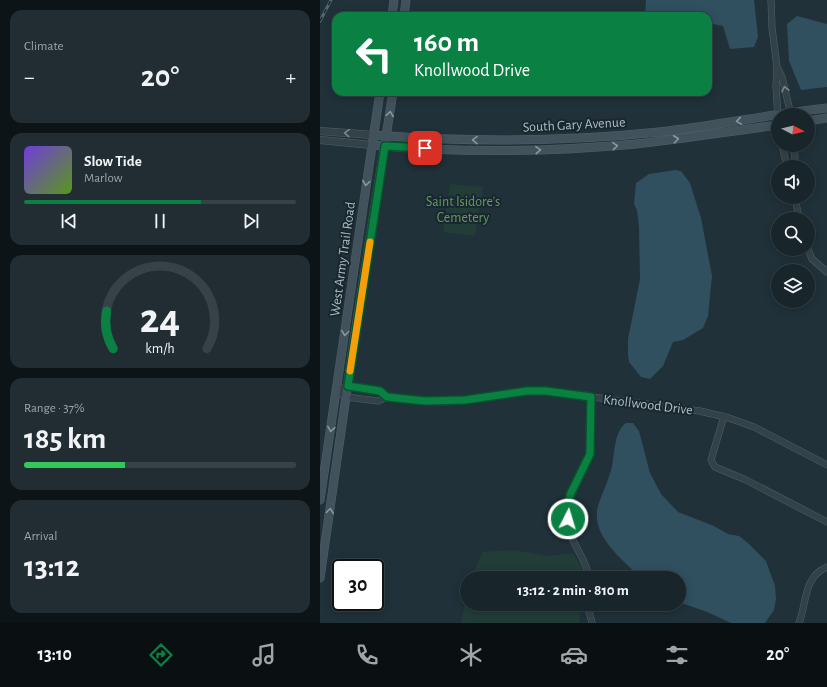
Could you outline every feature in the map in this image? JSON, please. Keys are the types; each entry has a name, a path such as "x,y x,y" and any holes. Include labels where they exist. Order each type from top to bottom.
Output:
{"main road":[{"path":"392,12 394,0"},
{"path":"404,12 406,0"},
{"name":"West Army Trail Road","path":"320,500 379,96"},
{"name":"West Army Trail Road","path":"320,578 392,96"},
{"name":"South Gary Avenue","path":"815,110 827,108"},
{"name":"South Gary Avenue","path":"373,135 453,139 522,140 577,138 650,132 771,116"},
{"path":"815,119 827,118"},
{"name":"South Gary Avenue","path":"372,145 514,150 578,148 651,142 771,126"},
{"path":"650,132 651,142"}],"street":[{"path":"771,0 772,28 777,67 776,86 778,108"},
{"path":"777,67 782,76 789,108"},
{"name":"South Gary Avenue","path":"320,131 373,135"},
{"name":"South Gary Avenue","path":"320,140 372,145"},
{"path":"811,256 812,259 827,272"},
{"name":"Knollwood Drive","path":"336,390 348,386 380,391 387,397"},
{"name":"Knollwood Drive","path":"336,390 346,397 378,401 387,397 445,402 512,392 538,391 692,409 724,416 764,432 827,465"},
{"path":"587,571 573,542 568,519 570,495 590,454 591,397"},
{"path":"724,416 712,460 714,466 720,470 746,480 827,522"},
{"path":"799,623 810,582 816,575 827,567"},
{"path":"589,611 592,623"}],"green space":[{"name":"Saint Isidore's Cemetery","path":"450,184 483,187 475,236 443,232"},
{"path":"514,550 548,556 573,553 583,571 474,571 483,552"},
{"path":"463,611 581,611 579,623 461,623"}],"water":[{"path":"646,0 754,0 758,37 754,47 730,49 723,26 712,24 712,12 645,12"},
{"path":"797,16 827,24 827,87 801,90 789,61 787,24"},
{"path":"675,170 681,171 690,183 701,218 712,276 708,316 703,328 683,340 673,342 663,366 650,379 641,377 629,362 628,355 628,339 640,279 639,227 637,210 634,204 636,183 649,174"},
{"path":"626,423 633,423 639,431 650,473 661,494 678,512 714,526 728,534 739,536 766,561 775,586 776,599 774,610 765,623 731,623 686,604 686,571 633,571 617,555 603,537 597,517 598,506 611,471 617,437 622,427"}],"railway":[{"path":"320,21 331,0"}],"slow traffic":[{"path":"350,371 370,242"}],"route":[{"path":"425,148 385,146 348,386 380,391 387,397 445,402 527,391 546,391 591,397 590,454 570,495 568,519"}]}
